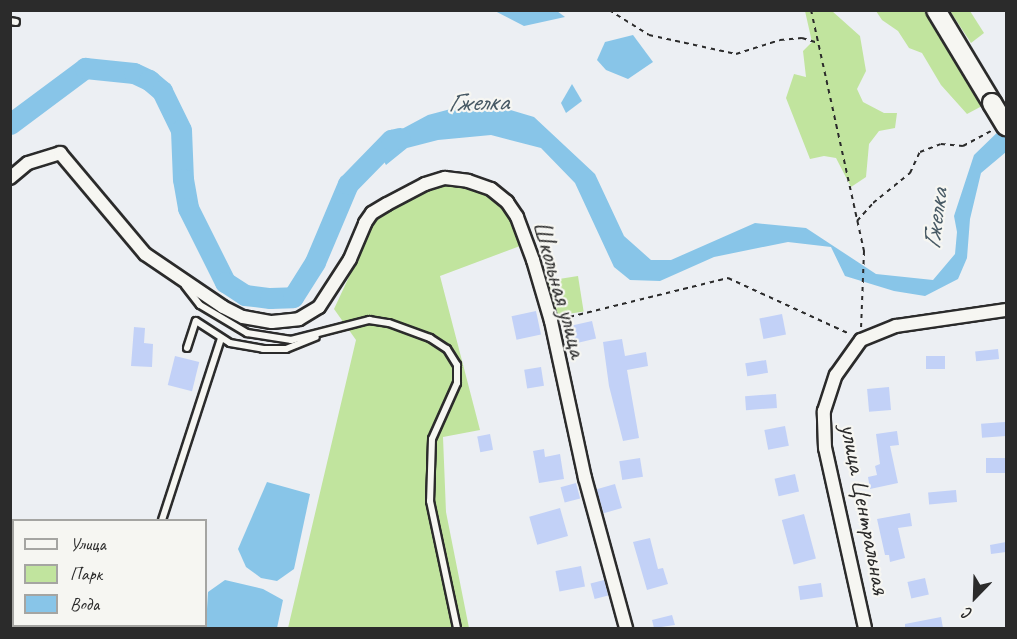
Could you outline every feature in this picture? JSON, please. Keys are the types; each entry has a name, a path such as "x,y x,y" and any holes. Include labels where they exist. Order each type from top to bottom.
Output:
{"main road":[{"path":"936,10 992,103 1002,126"}],"street":[{"name":"Школьная улица","path":"10,178 28,163 60,153 145,254 223,307 243,317 272,322 299,319 319,307 351,259 365,223 372,213 424,184 445,178 491,189 507,202 517,217 551,321 585,478 626,628"},
{"path":"861,340 896,326 1006,310"},
{"name":"улица Центральная","path":"861,340 837,375 824,411 825,448 865,628"}],"lane":[{"path":"173,272 200,305 247,333 291,340 369,320 389,323 430,338 447,349 457,364 457,382 432,440 430,501 456,628"},
{"path":"187,348 196,321 230,343 264,349 286,349 336,328"},
{"path":"162,519 221,338"}],"path":[{"path":"609,10 649,35 736,54 780,40 802,38 818,43"},
{"path":"551,321 728,278 861,340 864,251 811,10"},
{"path":"857,221 873,203 910,173 920,152 941,144 963,146 1002,126"}],"green space":[{"path":"805,11 832,11 860,36 866,71 857,89 863,102 884,113 897,113 895,128 879,131 869,144 866,177 851,187 836,158 824,156 810,159 786,98 794,74 806,77 803,51 812,42"},
{"path":"876,11 924,11 982,106 967,114 941,85 922,53 909,48 898,31 882,20"},
{"path":"950,11 970,11 984,33 971,43"},
{"path":"461,180 505,206 520,246 440,276 480,430 443,437 446,512 469,628 288,628 356,340 334,309 375,221 425,188"},
{"path":"578,276 584,312 544,318 538,282"}],"water":[{"path":"493,10 557,11 565,17 524,26"},
{"path":"633,35 653,62 628,79 606,70 597,60 605,42"},
{"path":"572,84 582,101 566,113 561,103"},
{"path":"481,101 534,117 595,174 624,236 651,260 671,260 755,223 806,228 876,274 933,280 955,254 957,232 954,216 974,155 1006,124 1006,152 981,173 970,219 967,258 958,279 925,296 894,291 845,276 831,247 788,242 714,257 660,281 630,280 614,267 575,183 541,148 491,135 438,140 407,148 386,165 374,144 428,115"},
{"path":"267,482 310,494 294,569 277,581 261,578 246,567 238,549"},
{"path":"225,580 263,589 283,600 277,628 204,628 202,627 207,627 208,592"}],"building":[{"path":"536,311 541,334 517,340 512,316"},
{"path":"782,314 786,335 763,339 759,318"},
{"path":"592,321 596,339 571,344 567,327"},
{"path":"134,327 145,328 144,343 153,344 152,367 131,366"},
{"path":"622,339 625,356 646,352 648,366 627,370 639,438 623,441 609,386 603,342"},
{"path":"998,349 999,359 976,361 975,351"},
{"path":"175,356 199,362 192,391 168,385"},
{"path":"926,356 945,356 945,369 926,369"},
{"path":"766,360 768,373 747,376 745,363"},
{"path":"541,367 544,386 527,388 524,370"},
{"path":"889,387 891,410 869,412 867,389"},
{"path":"776,394 777,408 746,410 745,396"},
{"path":"1005,422 1006,436 982,438 981,424"},
{"path":"785,426 789,446 768,450 764,430"},
{"path":"897,431 899,445 890,446 898,483 870,489 868,477 877,475 875,466 880,464 876,434"},
{"path":"490,434 493,450 480,452 477,436"},
{"path":"544,449 545,457 560,454 564,479 539,483 533,451"},
{"path":"640,458 643,477 622,480 619,461"},
{"path":"986,458 1006,458 1006,473 986,473"},
{"path":"795,474 799,492 779,496 775,479"},
{"path":"576,483 580,498 565,503 561,487"},
{"path":"615,484 622,508 604,513 597,489"},
{"path":"956,490 957,502 929,504 928,492"},
{"path":"560,508 568,536 537,545 529,517"},
{"path":"910,513 912,526 898,528 905,558 890,562 889,555 885,555 877,519"},
{"path":"804,514 816,558 794,564 782,520"},
{"path":"650,538 658,569 663,568 668,584 647,590 633,542"},
{"path":"1006,542 1006,552 991,554 990,545"},
{"path":"581,566 585,587 559,592 555,571"},
{"path":"925,578 929,595 911,599 907,582"},
{"path":"604,580 608,595 595,599 590,584"},
{"path":"821,583 823,597 800,600 798,586"},
{"path":"672,615 675,625 654,628 652,620"},
{"path":"941,617 943,628 905,628 905,624"}],"waterway":[{"name":"Гжелка","path":"10,124 85,68 134,73 149,80 162,91 181,130 183,179 188,208 225,282 245,295 270,298 293,297 315,262 348,184 391,140 400,138"}]}
